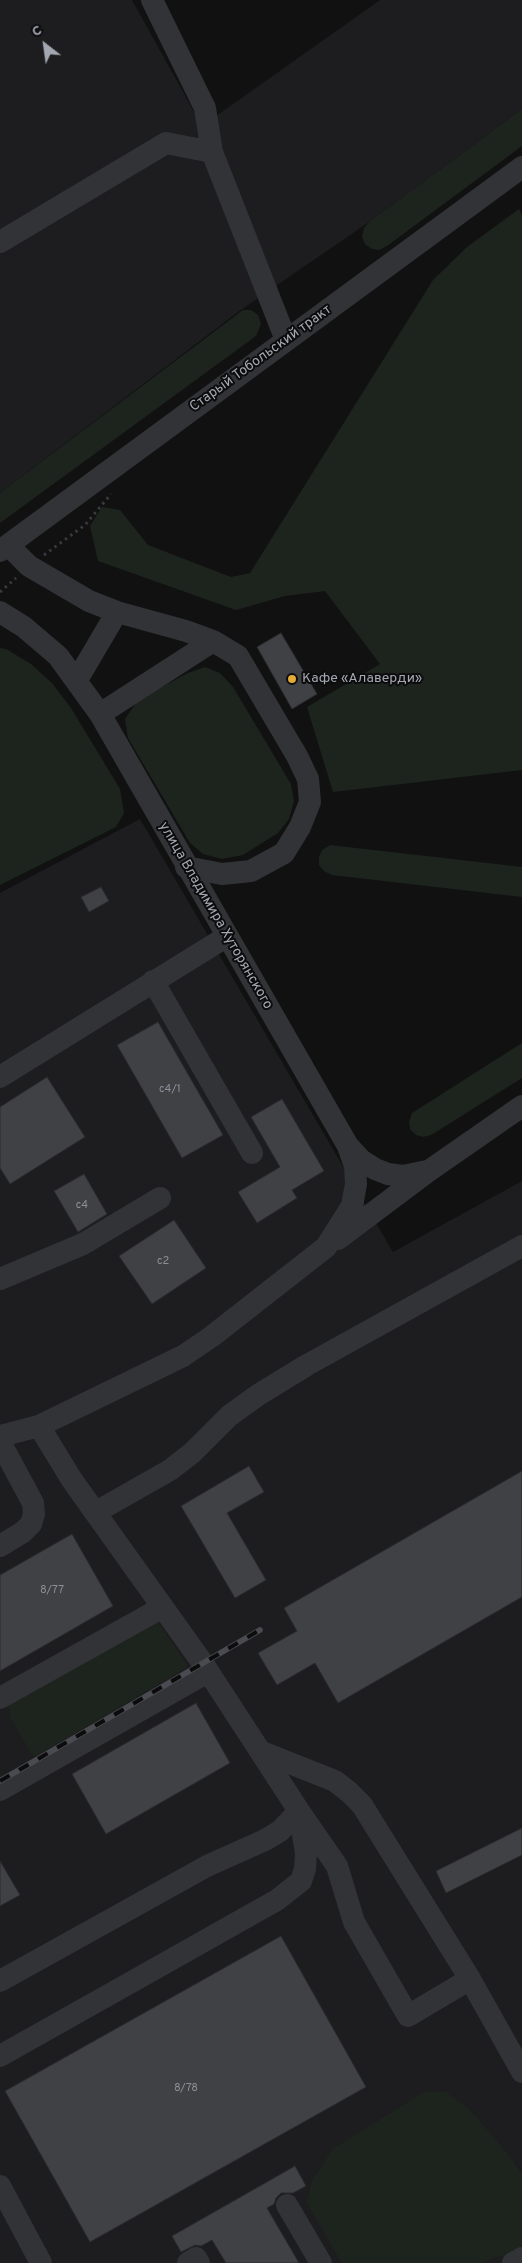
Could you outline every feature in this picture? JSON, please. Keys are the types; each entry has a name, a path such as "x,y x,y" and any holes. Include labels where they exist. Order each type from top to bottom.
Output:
{"street":[{"path":"152,0 205,108 212,152 286,340"},
{"path":"0,242 166,143 212,152"},
{"name":"Старый Тобольский тракт","path":"4,548 522,168"},
{"path":"4,548 29,566 89,601 117,612 186,631 213,641 238,656 308,779 310,802 300,827 284,853 276,858 251,870 222,874 186,866"},
{"name":"улица Владимира Хуторянского","path":"0,612 24,627 52,650 77,680 100,714 226,937 348,1146 355,1166 355,1192 352,1206 344,1222 326,1248"},
{"path":"77,680 117,612"},
{"path":"100,714 213,641"},
{"path":"0,1077 226,937"},
{"path":"153,981 252,1153"},
{"name":"улица Владимира Хуторянского","path":"0,1436 39,1426 182,1356 257,1302 430,1170 522,1106"},
{"path":"348,1146 361,1160 388,1174 404,1176 430,1170"},
{"path":"0,1279 83,1244 160,1198"},
{"path":"96,1512 170,1470 192,1453 229,1416 258,1395 307,1365 522,1246"},
{"path":"39,1426 72,1480 208,1672 337,1866 354,1922 408,2016 470,1979"},
{"path":"0,1442 33,1503 34,1514 31,1524 23,1532 0,1546"},
{"path":"0,1698 163,1607"},
{"path":"0,1790 208,1672"},
{"path":"262,1752 335,1781 350,1792 362,1805 470,1979 522,2072"},
{"path":"0,1981 207,1866 265,1840 280,1831 300,1811"},
{"path":"0,2056 277,1900 292,1889 301,1881 305,1869 306,1853 300,1811"},
{"path":"0,2186 42,2263"},
{"path":"288,2205 321,2263"},
{"path":"188,2263 196,2258 199,2263"},
{"path":"513,2263 522,2258"}],"path":[{"path":"0,592 29,566 85,524 116,488"}],"shaded area":[{"path":"0,0 132,0 202,126 380,0 522,0 522,109 369,222 238,312 0,493"},
{"path":"522,109 522,146 387,246 379,250 372,249 365,244 362,237 364,228 369,222"},
{"path":"519,209 522,215 522,770 333,792 307,707 380,664 325,591 285,596 236,610 98,561 90,526 102,507 120,510 148,545 231,577 250,573 433,280 467,247"},
{"path":"243,310 251,310 258,315 261,324 256,336 0,523 0,493"},
{"path":"0,648 6,649 31,664 52,683 71,708 120,789 124,813 116,827 0,885"},
{"path":"205,667 220,673 233,687 291,784 294,801 289,819 278,833 243,855 222,859 203,854 190,843 128,738 125,719 136,703 156,690 188,673"},
{"path":"140,819 393,1252 522,1181 522,2263 0,2263 0,893"},
{"path":"330,845 522,867 522,897 332,875 324,871 319,865 319,857 322,850"},
{"path":"522,1043 522,1078 431,1135 423,1137 416,1135 410,1129 409,1122 412,1113"},
{"path":"158,1622 188,1667 34,1757 10,1718 9,1700"},
{"path":"424,2092 446,2092 470,2110 522,2174 522,2263 499,2256 480,2263 342,2263 307,2203 312,2181 333,2149"}],"building":[{"name":"Кафе «Алаверди»","path":"281,633 317,694 292,709 257,647"},
{"path":"101,887 109,901 89,912 81,897"},
{"path":"158,1022 223,1135 182,1158 117,1045"},
{"path":"47,1077 85,1137 10,1184 0,1168 0,1107"},
{"path":"282,1099 324,1171 292,1190 297,1198 257,1223 238,1192 280,1167 251,1117"},
{"path":"84,1174 107,1214 78,1232 54,1191"},
{"path":"174,1220 206,1268 152,1304 119,1256"},
{"path":"249,1466 264,1492 227,1513 266,1580 235,1598 181,1506"},
{"path":"522,1471 522,1597 338,1703 315,1663 277,1685 258,1653 297,1631 284,1608"},
{"path":"72,1534 113,1606 0,1671 0,1575"},
{"path":"196,1703 230,1763 106,1834 72,1774"},
{"path":"522,1828 522,1855 446,1893 436,1871"},
{"path":"0,1861 20,1895 0,1906"},
{"path":"281,1936 366,2087 90,2242 5,2091"},
{"path":"295,2166 306,2186 293,2193 281,2193 276,2198 274,2204 267,2208 299,2263 226,2263 212,2240 201,2246 195,2245 181,2252 172,2236"}],"railway":[{"path":"0,1781 260,1630"}],"place":[{"name":"Кафе «Алаверди»","path":"292,679"}]}
